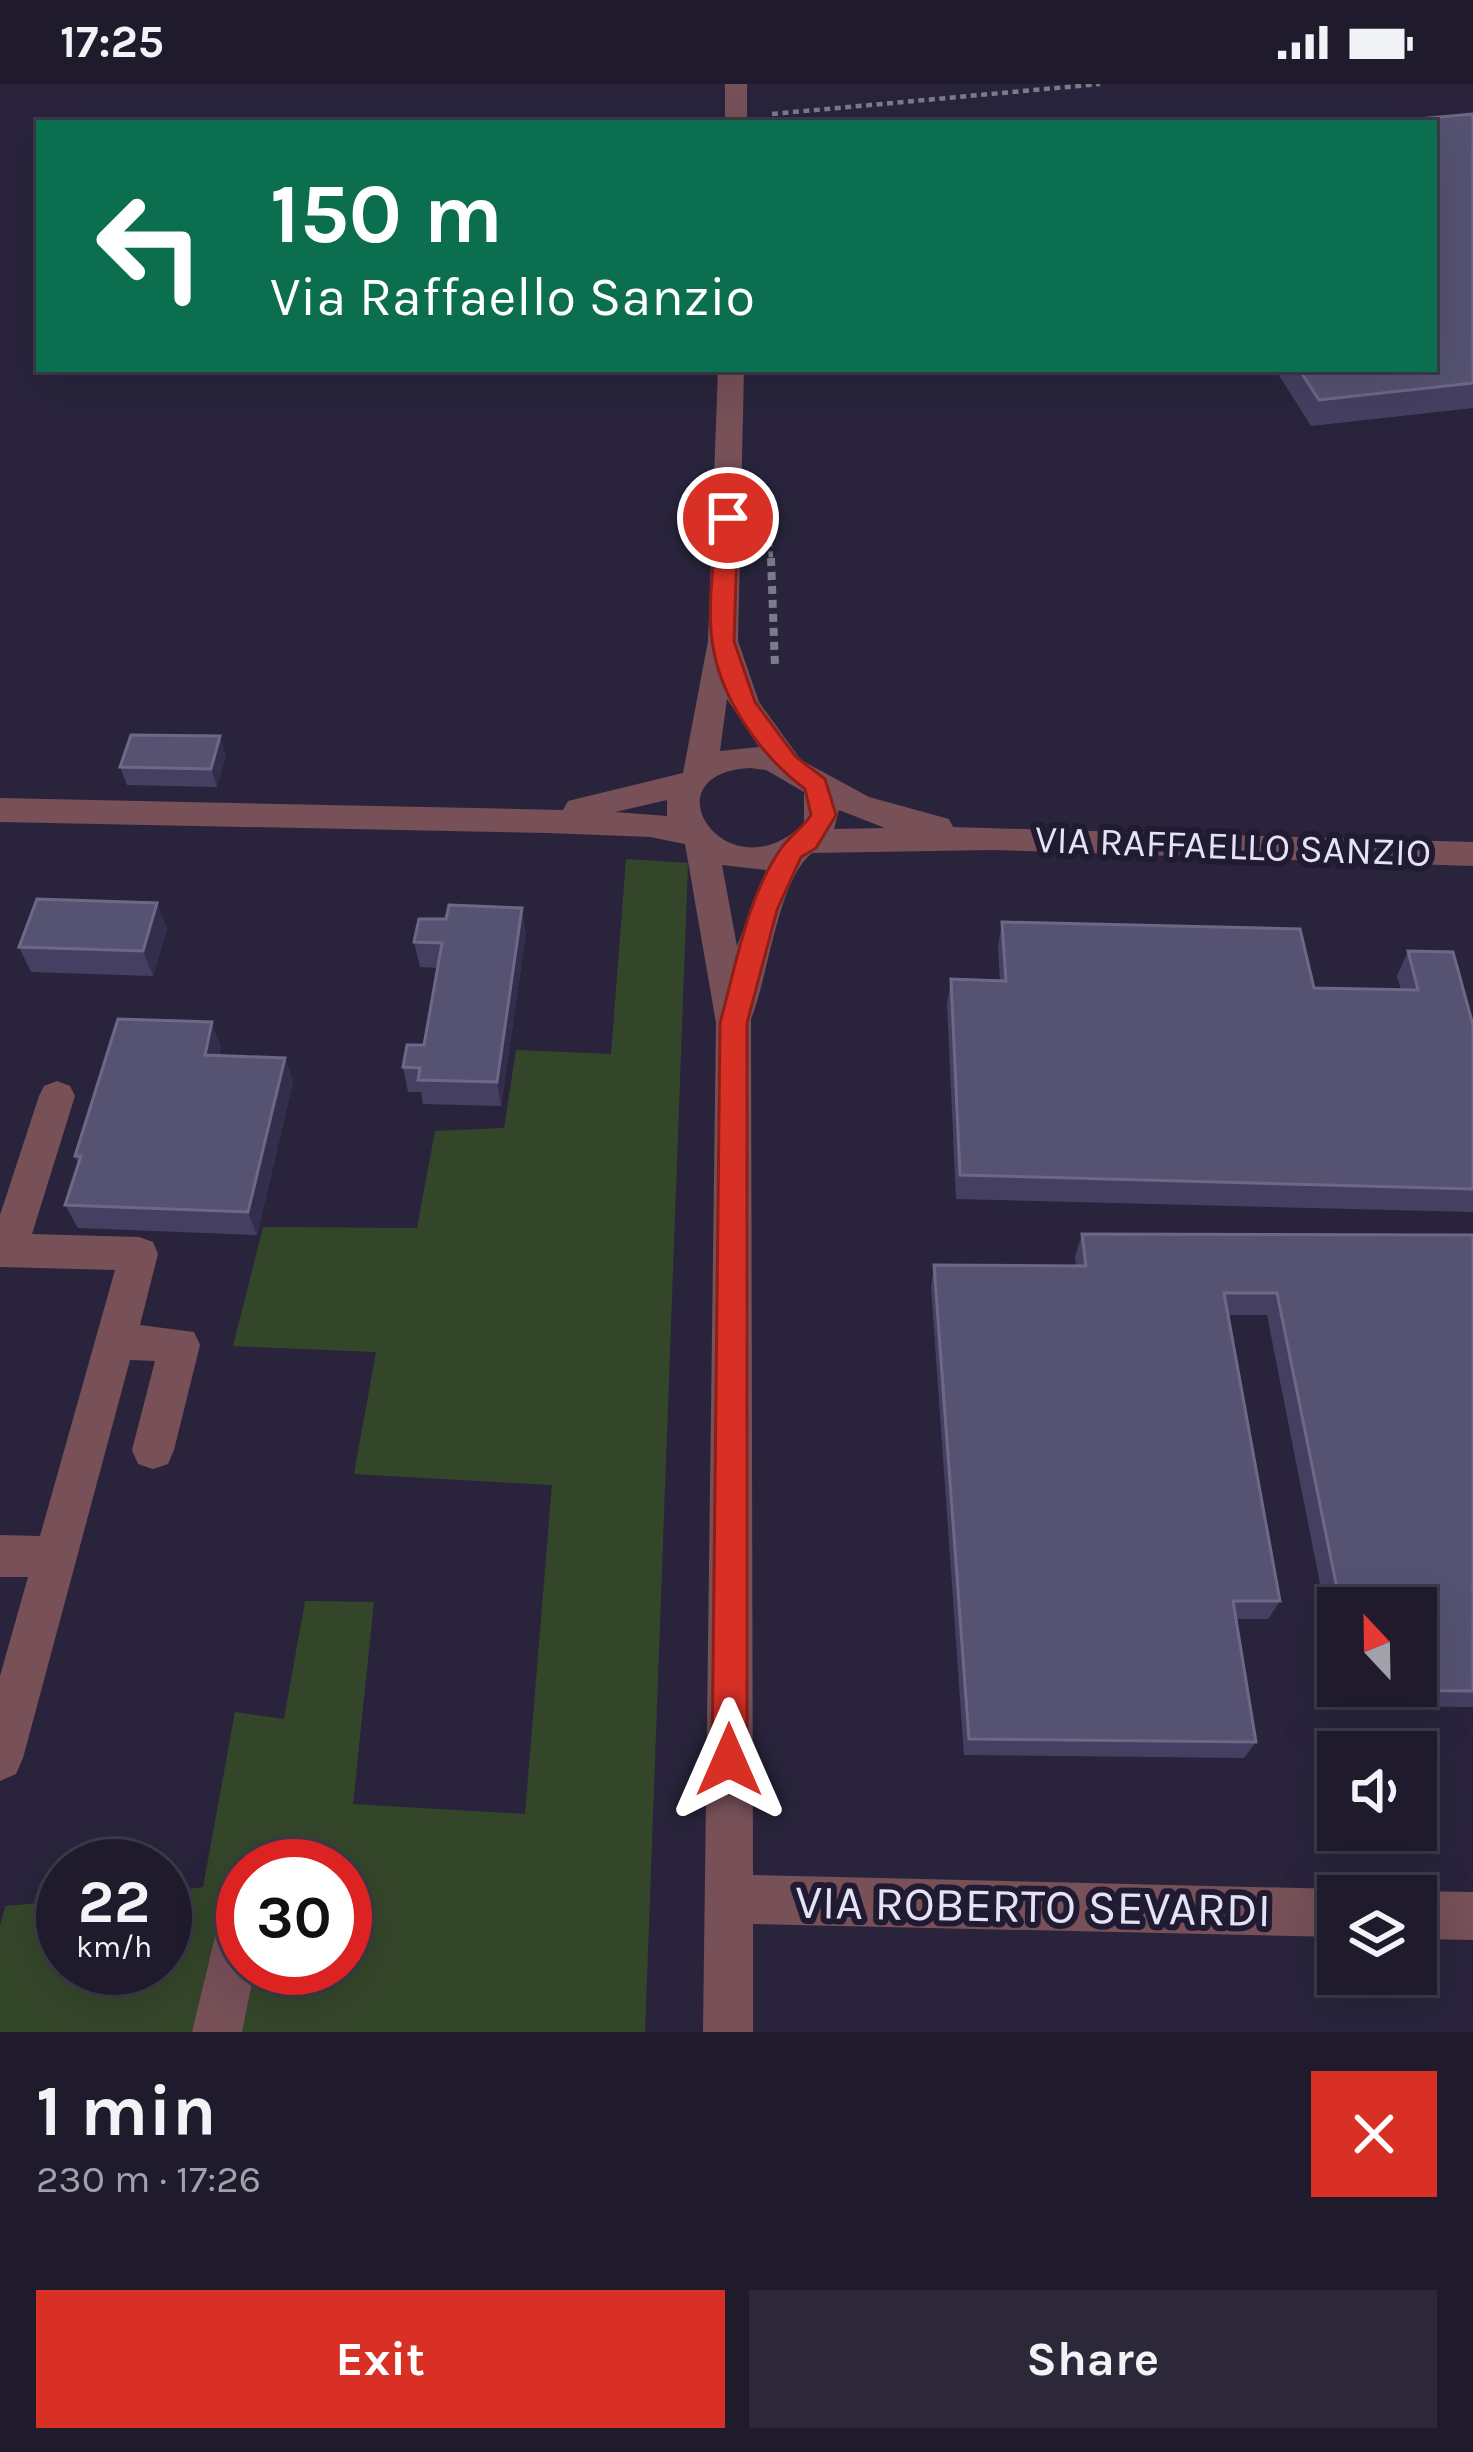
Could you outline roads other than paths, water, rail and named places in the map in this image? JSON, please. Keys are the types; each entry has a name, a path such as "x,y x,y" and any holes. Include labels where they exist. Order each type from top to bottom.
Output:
{"street":[{"path":"736,84 736,120"},
{"name":"VIA RAFFAELLO SANZIO","path":"728,2032 734,1023 695,838 681,807 709,738 713,674 723,641 731,372"},
{"name":"VIA RAFFAELLO SANZIO","path":"723,641 744,704 788,763 817,785 888,818 993,838"},
{"path":"548,821 695,778 747,757 788,763"},
{"name":"VIA RAFFAELLO SANZIO","path":"734,1023 764,910 799,846 824,815 817,785"},
{"path":"0,810 650,825 695,838"},
{"name":"VIA RAFFAELLO SANZIO","path":"695,838 716,852 751,859 799,846 993,838 1473,854"},
{"path":"0,1758 140,1254 4,1250 57,1096"},
{"path":"115,1341 180,1345 153,1450"},
{"path":"0,1556 54,1557"},
{"name":"VIA ROBERTO SEVARDI","path":"728,1899 1317,1913"},
{"path":"1437,1915 1473,1916"},
{"path":"217,2032 224,1995"}]}
